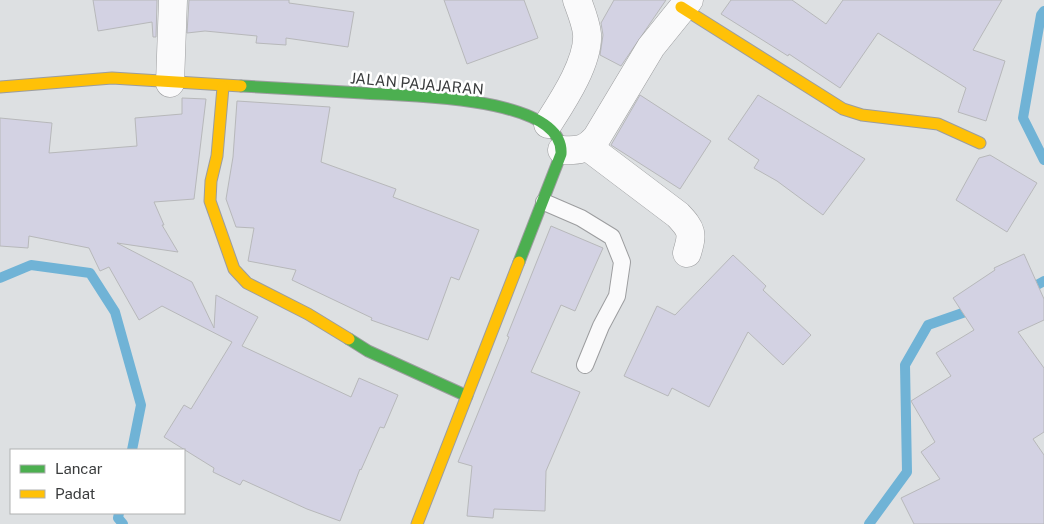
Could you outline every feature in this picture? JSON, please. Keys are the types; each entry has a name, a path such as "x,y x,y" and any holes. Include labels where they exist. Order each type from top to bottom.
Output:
{"main road":[{"path":"685,4 842,109 862,115 938,124 980,143"},
{"name":"JALAN PAJAJARAN","path":"0,87 112,78 456,99 496,106 548,124"},
{"path":"223,86 217,156 211,181 210,201 234,269 247,283 308,314 368,351 466,396"},
{"path":"417,524 422,507 544,202 562,150 548,124"}],"street":[{"path":"170,83 173,0"},
{"path":"548,124 573,81 584,55 587,35 577,0"},
{"path":"562,150 578,151 588,147 597,137 651,47 685,4"},
{"path":"588,147 678,215 688,226 692,236 687,253"}],"lane":[{"path":"544,202 581,218 612,237 622,262 617,296 601,326 585,365"}],"building":[{"path":"93,0 157,0 156,37 153,37 152,22 98,31"},
{"path":"189,0 289,0 289,3 354,12 348,47 286,38 286,45 256,43 257,36 205,31 187,33"},
{"path":"444,0 524,0 538,38 467,64"},
{"path":"614,0 666,0 621,66 600,55 603,35 601,23"},
{"path":"731,0 792,0 826,24 843,0 1002,0 973,50 1005,61 986,121 958,112 966,88 878,33 840,88 789,54 788,56 721,14"},
{"path":"640,95 711,141 680,189 611,145"},
{"path":"758,95 865,159 823,215 777,181 754,168 759,160 728,139"},
{"path":"182,98 206,99 194,199 154,202 164,225 162,225 178,252 117,243 192,282 214,328 216,295 258,317 242,346 351,397 359,378 398,395 384,428 380,427 360,469 340,521 307,509 243,480 240,485 213,472 214,468 164,437 184,405 191,409 232,342 162,306 139,320 109,267 100,271 89,248 29,236 28,248 0,246 0,118 52,123 49,153 137,146 135,118 182,114"},
{"path":"237,101 330,107 321,162 396,189 393,197 479,230 459,280 451,277 428,340 371,320 372,318 292,280 296,270 248,261 254,228 236,227 226,199 233,157"},
{"path":"990,155 1037,183 1007,232 956,200 979,158"},
{"path":"551,226 603,248 575,311 561,305 531,372 580,392 546,471 545,511 494,509 493,518 467,516 472,466 458,462 509,337 507,336"},
{"path":"1024,254 1044,299 1044,320 1018,332 1044,368 1044,432 1033,439 1044,455 1044,524 914,524 901,498 940,479 921,452 935,442 911,401 951,376 936,353 974,330 953,298 995,270 994,268"},
{"path":"733,255 766,286 763,290 811,335 783,365 748,332 709,407 672,388 668,396 624,376 657,306 675,315"}],"waterway":[{"path":"1044,11 1041,15 1023,118 1044,160"},
{"path":"0,278 31,265 90,273 115,312 141,405 132,449"},
{"path":"1026,291 1044,281"},
{"path":"869,524 907,472 905,365 928,325 974,309"},
{"path":"119,514 118,518 123,524"}],"traffic: fast":[{"path":"241,86 444,98 478,102 510,110 537,120 555,135 561,154 519,262"},
{"path":"349,339 368,351 467,396"}],"traffic: slow":[{"path":"681,7 843,109 862,115 938,124 980,143"},
{"path":"0,87 112,78 241,86"},
{"path":"223,87 217,156 211,181 210,201 234,269 247,283 308,314 349,339"},
{"path":"417,524 519,262"}]}
